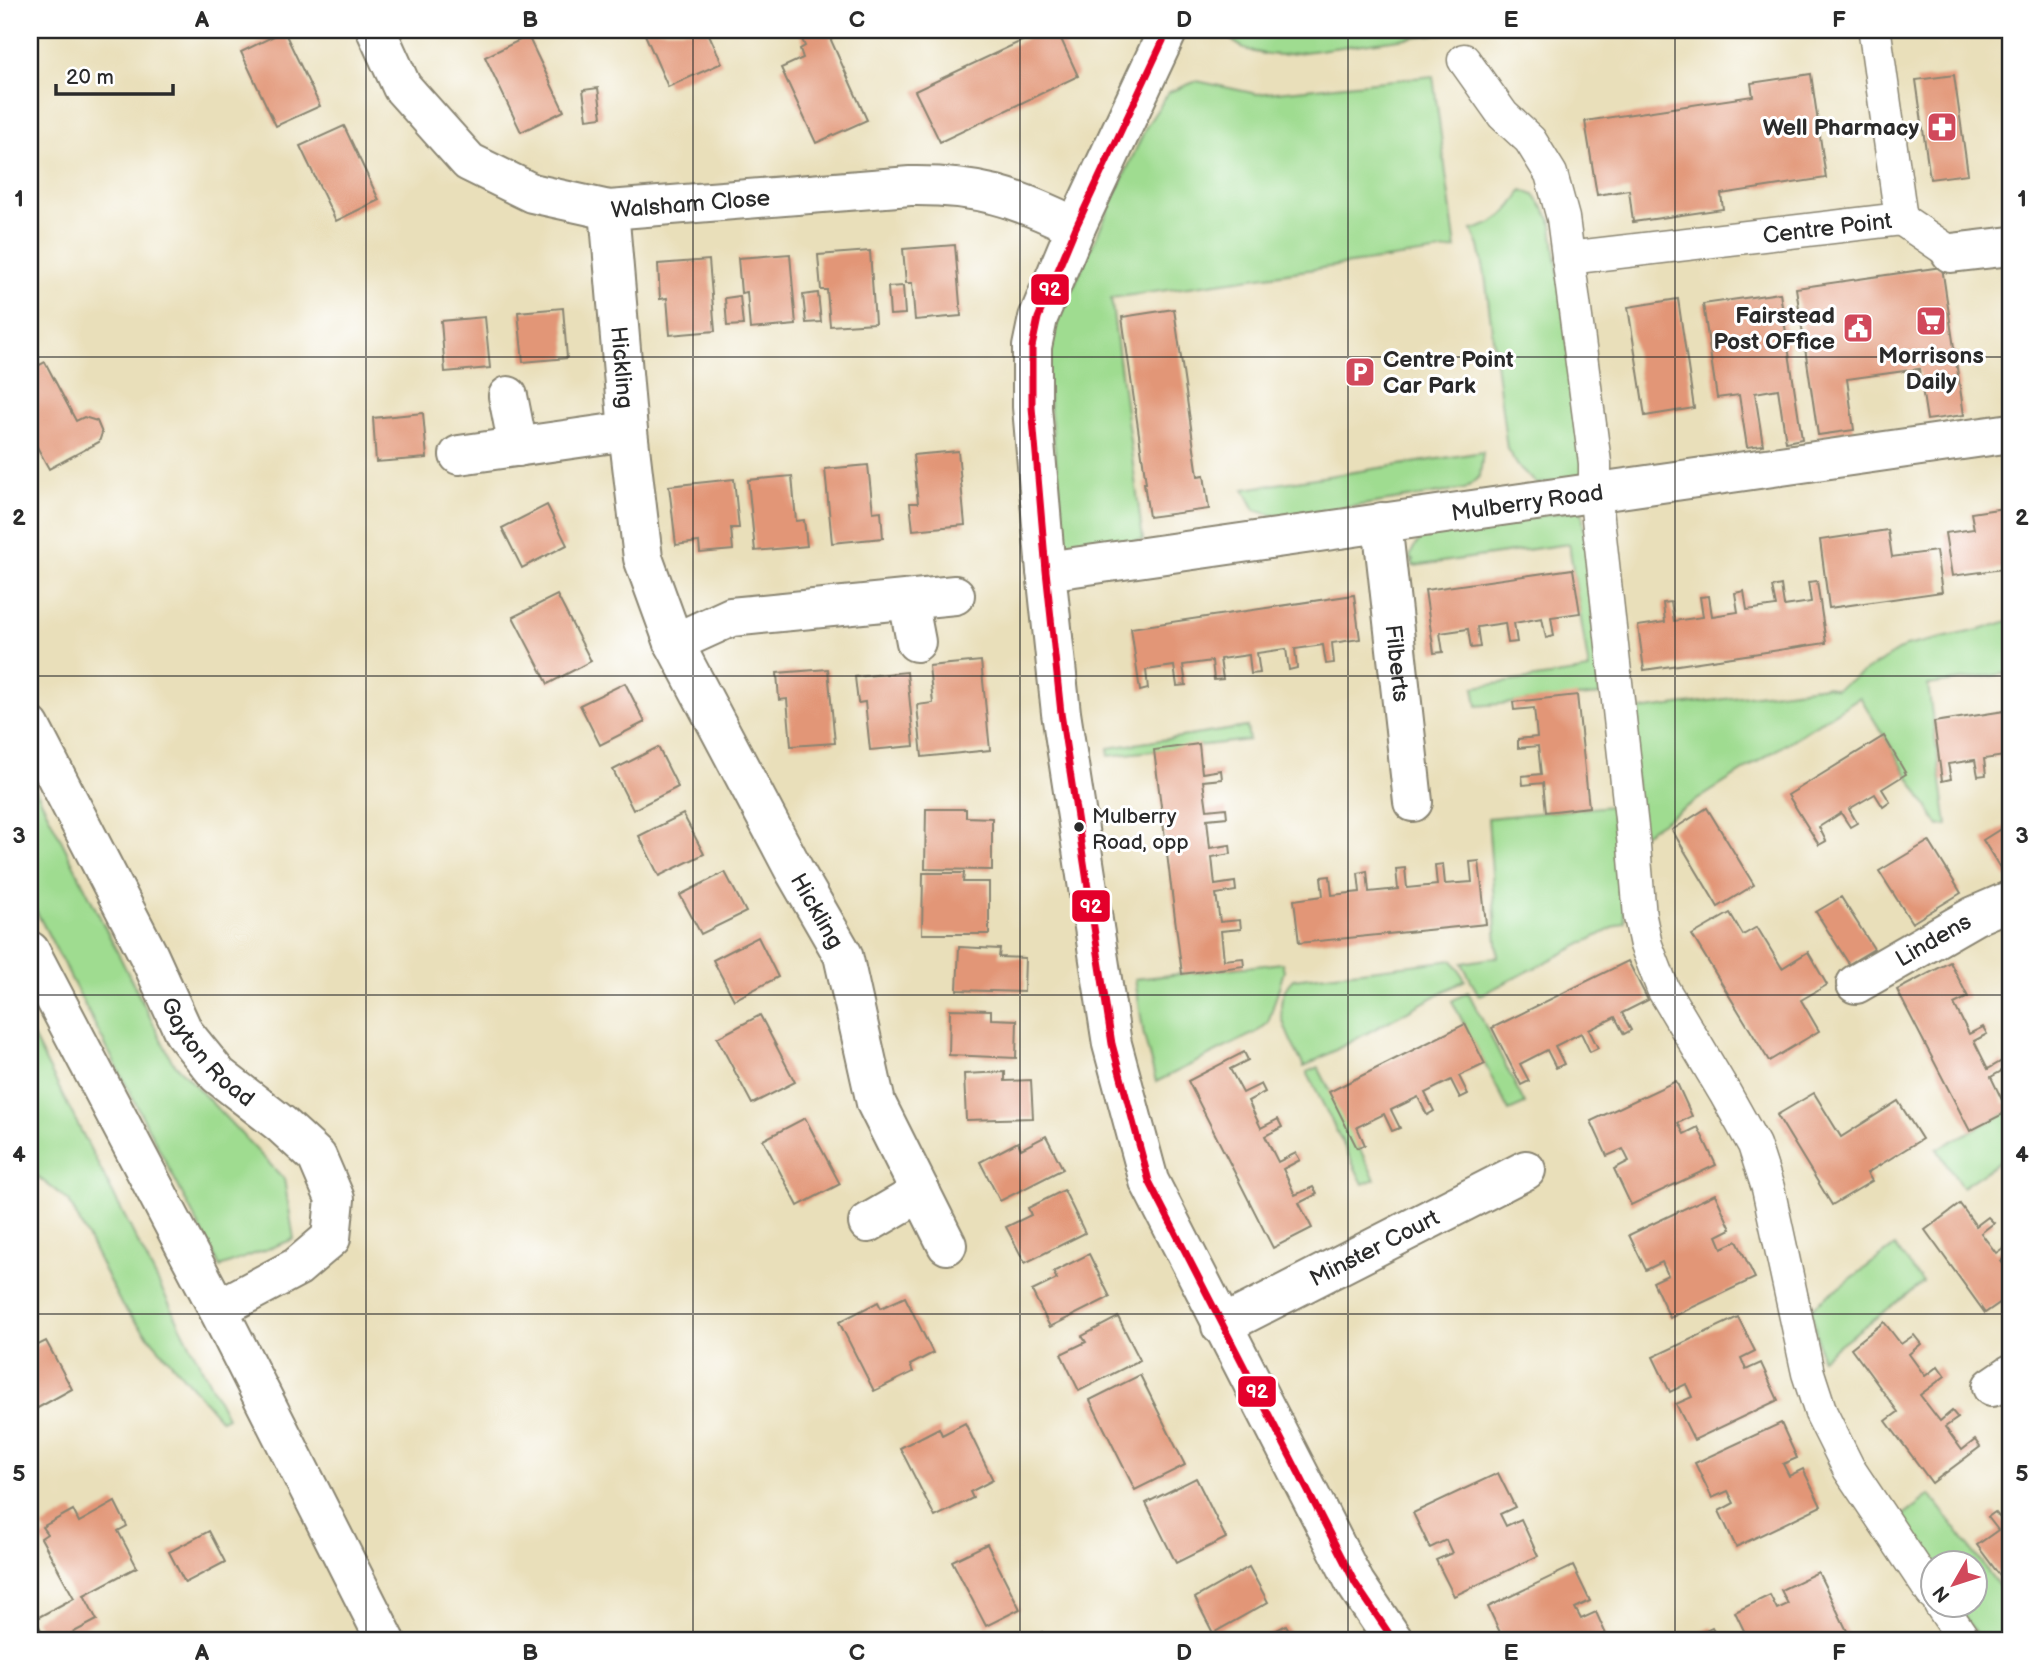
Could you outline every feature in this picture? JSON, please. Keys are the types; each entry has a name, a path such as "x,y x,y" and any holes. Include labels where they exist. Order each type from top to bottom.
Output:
{"street":[{"name":"Walsham Close","path":"376,30 402,87 469,162 532,193 609,209 942,185 987,191 1020,200 1076,227"},
{"path":"1168,30 1076,227 1038,318 1032,347 1032,407 1045,571 1061,713 1112,1044 1149,1181 1355,1583 1394,1641"},
{"name":"Centre Point","path":"1568,258 1901,219 1875,33"},
{"path":"1464,60 1503,115 1530,140 1551,174 1563,218 1595,463 1595,491 1640,917 1646,945 1663,989 1754,1145 1768,1188 1808,1373 1821,1413 1849,1469 1918,1571"},
{"name":"Hickling","path":"609,209 628,431 643,558 674,643 788,858 843,955 876,1104 947,1245"},
{"path":"1901,219 1951,253 2011,246"},
{"path":"508,396 518,447"},
{"path":"459,455 628,431"},
{"name":"Mulberry Road","path":"1045,571 2011,433"},
{"name":"Filberts","path":"1382,522 1413,802"},
{"path":"674,643 731,617 955,595"},
{"path":"908,600 916,642"},
{"name":"Gayton Road","path":"30,726 149,956 184,1033 218,1075 281,1124 317,1157 335,1199 331,1238 297,1267 218,1309"},
{"name":"Lindens","path":"1856,984 1974,916 2011,900"},
{"path":"30,951 218,1309 386,1641"},
{"name":"Minster Court","path":"1221,1325 1526,1170"},
{"path":"868,1223 921,1192"},
{"path":"1949,1618 1965,1641"}],"green space":[{"path":"1220,30 1452,32 1282,55 1248,50"},
{"path":"1433,76 1456,249 1111,298 1143,540 1066,549 1045,364 1054,330 1146,127 1169,92 1197,81 1257,94"},
{"path":"1522,190 1534,195 1551,219 1585,477 1537,484 1518,466 1507,449 1485,275 1479,246 1472,230 1502,216"},
{"path":"1483,452 1480,476 1465,489 1291,516 1271,515 1255,510 1244,489"},
{"path":"1582,509 1600,695 1477,706 1474,687 1589,670 1569,544 1413,566 1413,560 1410,560 1413,548 1428,534"},
{"path":"2011,620 2011,673 1928,685 1947,825 1939,826 1860,697 1640,836 1631,711 1826,686 1836,689 1906,646"},
{"path":"1247,727 1249,740 1109,756 1108,748"},
{"path":"30,778 172,1061 284,1179 294,1239 220,1267 30,899"},
{"path":"1611,806 1625,922 1479,996 1462,963 1498,957 1488,818"},
{"path":"1453,960 1465,980 1304,1067 1283,1023 1281,1011 1285,989 1293,979"},
{"path":"1282,963 1284,971 1268,1023 1257,1032 1156,1082 1144,1036 1135,979"},
{"path":"1468,992 1525,1104 1509,1111 1452,1001"},
{"path":"30,1031 227,1417 221,1420 122,1306 69,1201 30,1171"},
{"path":"1318,1067 1375,1179 1363,1184 1307,1072"},
{"path":"2011,1110 2011,1154 1962,1187 1937,1149"},
{"path":"1895,1246 1923,1283 1821,1358 1811,1308"},
{"path":"1930,1495 1970,1548 1918,1548 1918,1551 1897,1520"},
{"path":"1988,1572 2011,1602 2011,1641 1982,1641 1965,1618 1988,1618"}],"building":[{"path":"643,30 707,30 722,63 668,87"},
{"path":"798,30 849,30 830,38 867,120 816,143 781,68 803,58 800,49 805,46"},
{"path":"1045,30 1057,30 1078,76 940,142 915,91"},
{"path":"284,31 320,106 276,126 241,52"},
{"path":"528,36 564,111 521,132 485,57"},
{"path":"1811,74 1826,178 1721,194 1723,209 1633,222 1629,190 1597,195 1585,121 1753,96 1751,83"},
{"name":"Well Pharmacy","path":"1954,75 1968,174 1930,179 1916,80"},
{"path":"598,88 602,117 587,119 583,90"},
{"path":"344,126 379,200 336,221 300,146"},
{"path":"955,245 961,316 915,320 912,283 906,283 903,249"},
{"path":"870,251 875,323 830,326 827,290 821,290 818,255"},
{"path":"790,254 796,325 750,329 747,292 741,293 738,258"},
{"path":"709,260 715,331 670,335 667,298 660,299 658,264"},
{"name":"Fairstead Post OFfice","path":"1942,267 1964,415 1927,420 1919,369 1847,379 1854,430 1818,435 1796,288"},
{"path":"903,286 905,314 890,315 888,287"},
{"path":"818,293 821,322 806,323 803,295"},
{"path":"1780,293 1802,439 1786,442 1778,389 1755,393 1763,445 1747,447 1739,395 1717,398 1703,304"},
{"path":"740,296 743,325 727,326 725,298"},
{"path":"1678,299 1694,408 1645,416 1628,307"},
{"path":"563,308 567,358 523,362 518,312"},
{"path":"1174,309 1198,476 1204,475 1209,509 1149,517 1122,317"},
{"path":"485,317 490,368 445,372 441,321"},
{"path":"45,362 76,421 84,417 97,421 102,433 99,442 49,469 30,434 30,370"},
{"path":"423,413 427,458 376,462 373,418"},
{"path":"958,451 965,525 913,530 910,503 918,503 913,455"},
{"path":"868,465 873,512 881,511 883,538 832,543 825,469"},
{"path":"792,476 796,521 804,520 807,546 755,551 748,480"},
{"path":"734,479 739,528 731,528 733,550 700,553 699,542 676,545 669,486"},
{"path":"547,505 567,545 522,568 502,528"},
{"path":"2011,507 2011,568 1952,576 1945,533 1974,529 1971,513"},
{"path":"1888,530 1892,557 1936,551 1942,592 1829,608 1820,540"},
{"path":"1573,569 1580,613 1551,617 1554,636 1546,638 1542,618 1514,623 1517,642 1508,643 1505,623 1477,627 1480,647 1471,648 1468,629 1440,633 1443,652 1434,653 1425,590"},
{"path":"1817,581 1826,643 1644,670 1638,626 1665,622 1663,603 1671,602 1674,621 1703,617 1700,597 1709,596 1712,616 1738,612 1735,593 1744,591 1747,610 1776,606 1772,587 1781,585 1784,606 1811,602 1808,582"},
{"path":"557,595 591,661 548,684 513,617"},
{"path":"1354,595 1360,639 1332,643 1334,663 1326,664 1323,645 1295,649 1297,668 1289,670 1286,649 1257,653 1260,673 1251,674 1249,655 1220,659 1223,679 1214,680 1212,661 1183,665 1186,685 1177,686 1174,666 1146,670 1148,689 1140,691 1131,628"},
{"path":"981,661 990,750 922,757 917,705 933,703 929,666"},
{"path":"828,669 835,743 791,746 787,699 779,700 777,673"},
{"path":"907,672 914,746 870,750 865,702 858,703 855,677"},
{"path":"625,683 645,722 600,745 580,705"},
{"path":"1577,695 1589,807 1546,812 1543,783 1523,785 1522,776 1541,774 1538,746 1518,748 1518,739 1537,737 1534,708 1514,710 1513,702"},
{"path":"2011,710 2011,755 1984,759 1986,775 1978,776 1975,760 1948,764 1951,779 1942,781 1934,722"},
{"path":"1884,736 1906,774 1882,789 1890,802 1883,807 1875,794 1849,809 1857,823 1850,827 1841,813 1819,827 1826,841 1819,845 1788,795"},
{"path":"1199,744 1202,773 1221,770 1222,779 1203,781 1207,810 1226,808 1227,817 1207,819 1210,848 1230,845 1231,854 1212,857 1215,885 1235,882 1236,891 1216,894 1220,922 1240,920 1241,929 1221,931 1224,960 1243,958 1244,966 1182,974 1154,750"},
{"path":"658,747 678,787 633,810 613,770"},
{"path":"1707,808 1754,885 1718,907 1672,830"},
{"path":"926,809 966,809 966,817 992,818 992,870 925,869"},
{"path":"683,814 704,854 659,876 639,836"},
{"path":"2007,825 2011,832 2011,876 2007,879 1983,840"},
{"path":"1929,841 1961,893 1912,923 1879,871"},
{"path":"1479,861 1486,924 1299,943 1294,900 1323,896 1321,877 1330,876 1332,895 1360,892 1358,873 1367,871 1369,892 1398,889 1396,869 1405,868 1407,888 1437,885 1435,865 1443,864 1445,884 1472,882 1470,862"},
{"path":"725,872 746,912 701,934 680,895"},
{"path":"923,873 964,873 963,882 989,882 989,934 922,934"},
{"path":"1841,897 1874,949 1849,964 1816,912"},
{"path":"1730,913 1743,935 1757,927 1782,968 1808,952 1827,985 1801,1000 1819,1031 1769,1061 1692,935"},
{"path":"758,937 778,977 734,1000 713,960"},
{"path":"959,947 1000,949 999,957 1025,958 1024,992 957,990"},
{"path":"1628,961 1648,1000 1622,1013 1631,1030 1624,1034 1615,1017 1589,1030 1598,1048 1590,1052 1581,1033 1555,1046 1564,1064 1556,1068 1547,1050 1520,1064 1529,1081 1521,1085 1492,1028"},
{"path":"1950,962 1968,997 1954,1004 1969,1034 1983,1027 1987,1034 1974,1041 1988,1069 2002,1061 2005,1069 1991,1077 2004,1104 2011,1100 2011,1110 1970,1131 1897,990"},
{"path":"950,1009 991,1010 991,1019 1017,1020 1016,1058 949,1055"},
{"path":"760,1015 795,1082 752,1104 717,1038"},
{"path":"1465,1024 1485,1064 1459,1076 1468,1094 1460,1098 1451,1080 1425,1093 1434,1111 1427,1115 1418,1097 1391,1110 1400,1128 1392,1131 1384,1114 1357,1127 1365,1145 1357,1148 1329,1092"},
{"path":"1244,1052 1248,1060 1230,1069 1243,1093 1261,1084 1265,1092 1248,1101 1261,1128 1278,1119 1282,1127 1265,1136 1278,1162 1296,1153 1300,1160 1283,1169 1295,1195 1313,1187 1317,1194 1299,1203 1312,1228 1273,1248 1188,1081"},
{"path":"1005,1072 1005,1081 1031,1080 1033,1118 966,1120 964,1074"},
{"path":"1676,1081 1692,1116 1678,1123 1684,1134 1698,1127 1716,1165 1631,1205 1614,1169 1629,1161 1623,1149 1607,1156 1591,1121"},
{"path":"1814,1093 1841,1137 1898,1101 1922,1139 1867,1173 1872,1181 1832,1205 1777,1115"},
{"path":"805,1118 840,1184 798,1206 763,1140"},
{"path":"1046,1136 1063,1169 1000,1201 980,1162 1018,1142 1021,1149"},
{"path":"1064,1190 1085,1233 1025,1263 1006,1227 1031,1215 1028,1208"},
{"path":"1715,1194 1731,1229 1717,1236 1722,1248 1737,1241 1755,1278 1670,1318 1653,1282 1668,1275 1662,1262 1646,1270 1629,1235"},
{"path":"1960,1204 1976,1226 1988,1217 1994,1223 1981,1233 1996,1253 2009,1244 2011,1247 2011,1253 2001,1261 2011,1275 2011,1295 1985,1313 1925,1230"},
{"path":"1089,1254 1110,1297 1050,1327 1032,1291 1057,1279 1053,1272"},
{"path":"905,1297 933,1353 910,1365 913,1372 874,1391 839,1322 878,1302 881,1308"},
{"path":"1118,1317 1140,1360 1079,1391 1061,1354 1086,1342 1082,1336"},
{"path":"1738,1317 1755,1351 1741,1358 1746,1370 1761,1363 1778,1400 1694,1440 1676,1404 1692,1397 1686,1384 1670,1392 1653,1357"},
{"path":"1884,1322 1901,1344 1914,1335 1921,1344 1909,1354 1925,1376 1938,1366 1945,1376 1920,1395 1940,1421 1952,1411 1958,1418 1945,1427 1962,1450 1975,1440 1980,1447 1932,1483 1886,1421 1898,1412 1851,1348"},
{"path":"46,1341 72,1389 34,1410 30,1402 30,1349"},
{"path":"1140,1375 1185,1465 1135,1490 1090,1400"},
{"path":"965,1423 993,1480 970,1492 973,1498 935,1517 900,1448 939,1428 942,1435"},
{"path":"1781,1423 1797,1458 1783,1464 1789,1476 1803,1469 1821,1506 1736,1547 1719,1511 1734,1503 1728,1491 1712,1498 1695,1463"},
{"path":"1498,1473 1515,1507 1500,1514 1506,1526 1521,1519 1538,1556 1454,1596 1436,1560 1452,1553 1446,1540 1430,1548 1413,1513"},
{"path":"1196,1478 1226,1538 1176,1563 1146,1503"},
{"path":"115,1502 127,1526 118,1531 137,1567 84,1595 97,1620 57,1641 47,1641 35,1619 74,1598 41,1538 47,1534 42,1527 73,1510 79,1522"},
{"path":"1995,1512 2005,1524 2011,1519 2011,1574 2003,1580 1988,1560 1988,1548 1979,1548 1977,1545 1998,1530 1988,1517"},
{"path":"209,1531 225,1562 185,1583 169,1552"},
{"path":"987,1544 1020,1609 986,1626 952,1561"},
{"path":"1573,1566 1590,1601 1575,1608 1581,1619 1596,1612 1609,1641 1524,1641 1521,1634 1504,1641 1488,1607"},
{"path":"1249,1567 1268,1602 1213,1633 1195,1598"},
{"path":"1818,1572 1852,1641 1749,1641 1735,1612 1770,1595 1777,1609 1788,1604 1781,1590"},
{"path":"1286,1625 1295,1641 1256,1641"},
{"path":"1712,1627 1719,1641 1682,1641"},
{"path":"1042,1632 1047,1641 1024,1641"}],"transit line":[{"name":"92","path":"1168,30 1076,227 1038,318 1032,347 1032,407 1061,713 1112,1044 1149,1181 1355,1583 1394,1641"}],"place":[{"name":"Well Pharmacy","path":"1942,127"},
{"name":"Morrisons Daily","path":"1931,321"},
{"name":"Fairstead Post OFfice","path":"1858,328"},
{"name":"Centre Point Car Park","path":"1360,372"},
{"name":"Mulberry Road, opp","path":"1079,827"}]}
